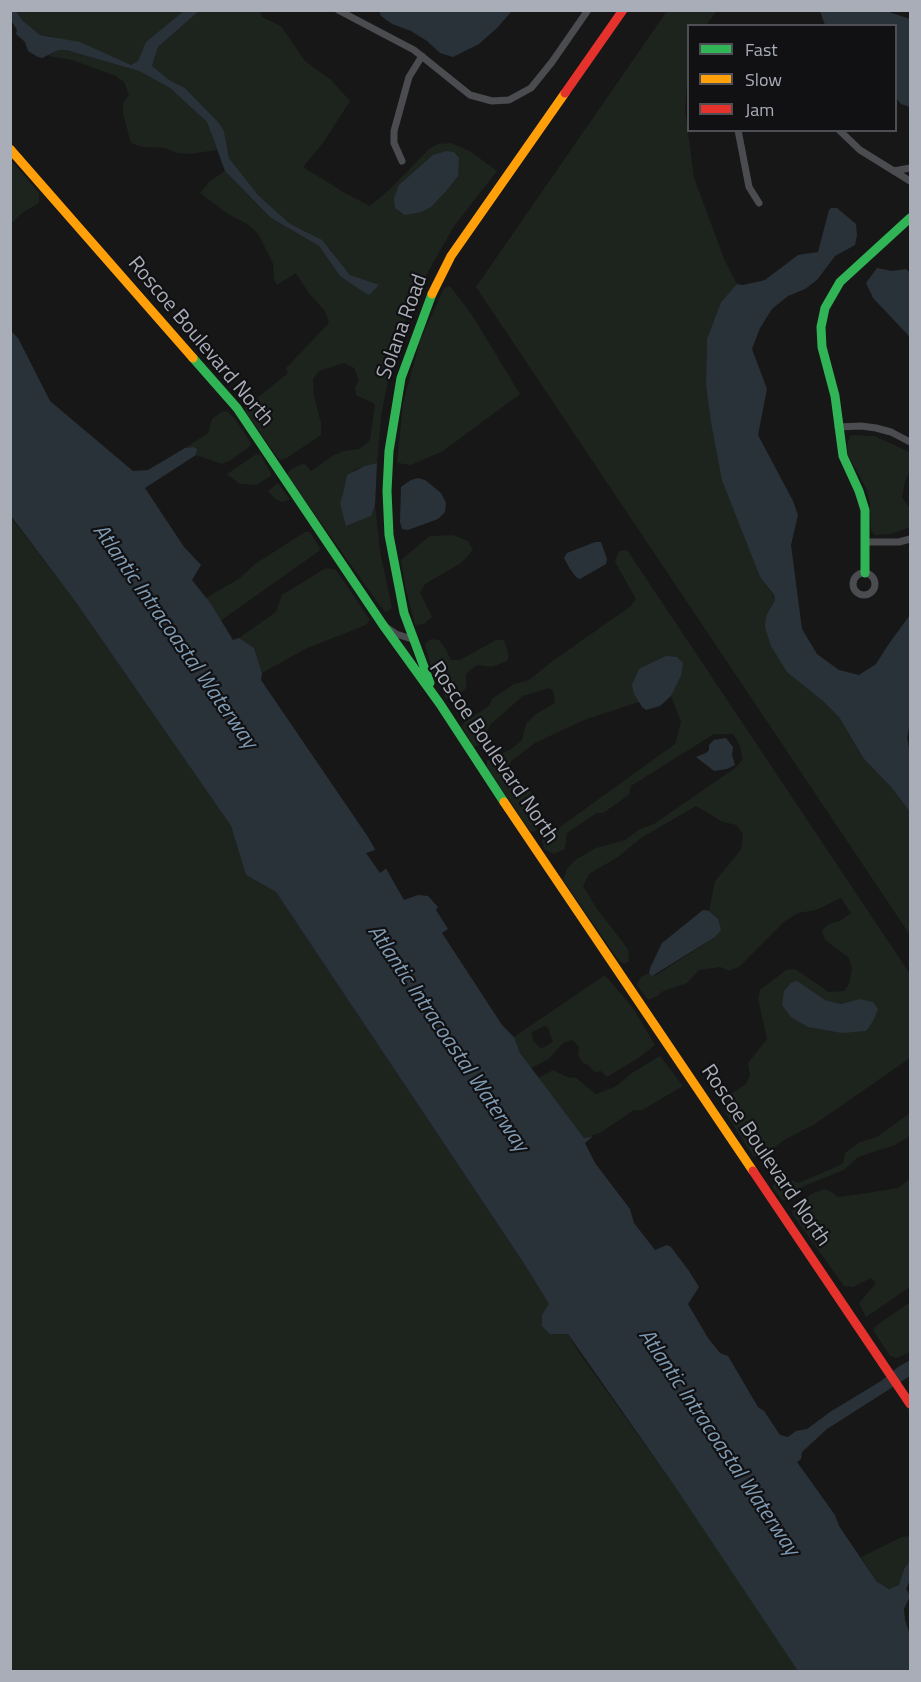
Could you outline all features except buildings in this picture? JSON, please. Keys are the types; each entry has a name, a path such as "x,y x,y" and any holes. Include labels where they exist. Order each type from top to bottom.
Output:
{"street":[{"path":"338,10 422,56 470,95 492,101 509,100 525,93 537,82 588,10"},
{"name":"Solana Road","path":"440,704 412,639 392,556 387,491 392,423 408,352 427,304 458,246 623,10"},
{"path":"402,161 394,143 394,130 409,77 422,56"},
{"path":"738,132 749,187 759,204"},
{"path":"841,132 860,150 910,181"},
{"name":"Roscoe Boulevard North","path":"10,149 237,408 383,625 440,704 910,1404"},
{"path":"894,171 910,168"},
{"path":"865,573 865,510 843,456 835,396 822,347 821,327 825,308 834,290 847,274 910,218"},
{"path":"838,427 876,428 891,432 910,442"},
{"path":"866,542 899,542 910,539"},
{"path":"383,625 396,634 412,639"}],"shaded area":[{"path":"16,11 185,11 147,42 138,61 131,65 96,50 40,35 22,20"},
{"path":"199,11 260,11 262,17 281,26 305,61 331,80 350,101 323,143 303,167 345,193 370,206 429,149 438,144 451,143 470,151 497,171 454,226 423,281 403,326 387,386 381,416 377,463 354,470 340,503 347,526 370,516 375,505 380,551 392,608 386,612 287,475 290,470 304,463 311,471 332,456 344,451 359,449 370,440 375,404 356,395 355,387 359,380 354,368 344,363 319,371 313,379 321,435 287,458 281,460 277,457 245,408 288,373 286,368 329,323 325,311 308,292 296,273 277,285 274,280 273,263 258,234 249,225 228,214 200,193 210,181 225,171 271,218 319,246 340,276 369,295 337,261 331,250 306,231 289,223 258,195 229,158 224,131 219,123 185,88 169,80 152,66 158,47"},
{"path":"667,11 717,11 707,24 687,24 685,110 694,178 725,261 737,284 721,302 707,340 706,384 743,532 760,577 775,600 766,616 823,701 839,717 864,759 891,787 910,812 910,935 476,287"},
{"path":"59,50 139,71 170,88 207,122 217,150 190,154 177,153 165,148 143,147 131,143 123,114 123,103 129,95 124,82 116,76 72,60 48,56"},
{"path":"11,160 39,193 39,203 22,213 11,224"},
{"path":"450,286 472,315 520,394 443,451 411,465 397,463 403,403 420,341 444,288"},
{"path":"227,411 251,443 250,446 222,464 196,455 197,449 194,447 185,448 208,433 212,419 221,412"},
{"path":"851,435 875,436 909,452 910,470 902,497 910,509 910,527 891,534 875,535 871,530 867,490 848,455 847,444"},
{"path":"260,454 271,476 256,485 240,484 227,474 255,455"},
{"path":"278,483 289,500 282,502 275,499 268,491"},
{"path":"10,516 75,601 231,826 246,875 276,892 523,1262 549,1304 550,1334 568,1334 676,1488 798,1671 11,1671"},
{"path":"305,532 310,532 320,548 319,551 221,622 206,598 240,578 255,564"},
{"path":"453,535 468,541 473,550 461,563 425,584 420,593 432,617 424,624 415,625 401,560 430,536"},
{"path":"627,550 910,974 910,1058 815,1124 784,1140 762,1158 753,1156 724,1111 731,1094 746,1084 750,1076 748,1063 767,1039 758,999 760,990 786,970 795,969 829,992 844,991 849,984 852,969 849,958 825,940 822,930 851,913 841,898 816,910 798,913 785,921 739,967 729,971 720,967 699,970 687,983 661,992 658,996 648,1000 637,985 641,977 649,973 652,976 658,974 715,937 718,919 709,911 715,881 741,850 743,834 736,825 723,822 696,806 641,838 618,857 589,874 583,886 597,909 628,949 629,961 625,964 619,961 563,880 567,869 575,860 596,848 625,840 640,829 654,824 735,768 743,759 739,744 733,734 714,734 631,786 629,795 567,833 565,849 554,854 544,849 542,840 675,744 681,722 671,696 681,676 634,694 639,702 584,720 535,743 510,762 509,769 531,792 530,808 538,827 534,832 530,831 487,767 487,761 511,749 522,740 526,724 536,714 555,703 553,691 549,688 523,696 491,724 480,744 474,747 462,727 464,722 489,706 492,699 514,684 529,680 631,606 636,599 615,562 619,551","holes":["812,993 824,1000 841,1004 859,999 808,1027"]},
{"path":"326,568 336,570 370,620 366,625 305,649 262,673 254,648 239,638 276,612 282,595"},
{"path":"431,639 439,640 451,660 460,660 496,640 504,640 509,656 507,661 492,667 477,665 466,674 466,688 458,696 446,699 432,670 425,644"},
{"path":"605,975 633,1008 655,1045 607,1077 601,1071 595,1072 584,1064 578,1056 579,1047 573,1040 563,1043 549,1059 531,1068 520,1053 514,1037","holes":["544,1026 548,1028 553,1042 541,1049 533,1040 532,1032"]},
{"path":"660,1056 683,1086 642,1110 634,1110 600,1133 584,1138 538,1078 553,1070 569,1078 575,1077 596,1094 615,1087 632,1073"},
{"path":"910,1113 910,1136 895,1145 858,1157 844,1170 804,1186 785,1200 782,1200 772,1187 775,1184 792,1180 798,1183 836,1167 843,1163 845,1153 860,1142 877,1137"},
{"path":"910,1179 910,1287 866,1317 859,1303 876,1283 871,1278 853,1287 844,1286 793,1215 792,1210 811,1194 824,1189 838,1197 898,1188"},
{"path":"910,1302 910,1352 897,1358 890,1356 873,1330"},
{"path":"910,1531 910,1565 909,1562 904,1569 900,1585 894,1589 883,1587 877,1582 861,1557 902,1537 909,1536"}],"water":[{"path":"11,10 16,11 22,20 40,35 80,42 131,65 138,61 146,42 184,11 199,11 158,47 152,66 169,80 185,88 219,123 224,131 229,158 258,195 289,223 322,240 350,275 379,285 369,295 359,289 340,276 319,246 271,218 225,171 207,122 170,88 139,71 66,50 59,50 42,58 38,57 28,51 25,42 16,34 17,30 11,20"},
{"path":"379,11 512,11 479,44 453,57 440,53 411,31 392,24 381,16"},
{"path":"820,11 886,11 910,19 910,107 901,104 897,99 897,24 825,24"},
{"path":"446,151 454,152 459,158 458,176 447,190 431,207 421,212 405,215 395,208 394,198 399,185 433,155"},
{"path":"831,208 837,208 856,224 855,245 835,256 817,280 805,289 788,296 772,309 760,328 752,349 767,389 758,435 798,515 791,545 802,629 817,654 839,670 859,675 876,664 910,615 910,722 907,738 910,753 910,812 891,787 864,759 839,717 787,672 771,646 765,627 766,616 775,600 774,595 760,577 722,480 706,384 707,339 721,302 737,284 743,285 765,280 798,255 818,252"},
{"path":"877,268 892,271 906,269 910,273 910,340 908,335 873,298 866,283"},
{"name":"Atlantic Intracoastal Waterway","path":"10,330 18,338 50,401 133,471 148,470 185,448 197,449 196,455 145,488 184,547 201,565 192,580 211,604 233,640 239,638 254,648 262,673 261,680 368,837 404,900 418,895 428,896 438,907 436,910 448,929 442,933 502,1025 514,1037 520,1053 584,1138 593,1136 585,1143 595,1163 630,1209 634,1223 655,1250 667,1245 671,1247 689,1271 699,1287 688,1304 708,1338 720,1353 728,1356 758,1407 764,1411 780,1435 788,1437 796,1431 807,1429 910,1360 910,1376 827,1429 802,1452 801,1459 797,1462 835,1515 839,1526 877,1582 889,1589 899,1585 909,1562 910,1580 906,1589 910,1596 904,1609 910,1635 910,1671 798,1671 676,1488 568,1334 550,1334 542,1326 542,1315 549,1304 523,1262 276,892 246,875 231,826 75,601 11,516"},
{"path":"377,463 375,505 371,516 346,526 340,503 347,475"},
{"path":"418,478 425,480 441,493 446,503 445,512 438,519 408,530 402,529 400,522 401,487"},
{"path":"595,542 601,542 607,559 606,564 580,579 576,577 564,558 567,553"},
{"path":"666,656 677,657 683,663 681,676 671,696 660,706 646,710 634,694 632,685 639,669"},
{"path":"726,738 733,747 732,755 735,765 714,771 696,757 706,753 714,740"},
{"path":"703,910 709,911 718,919 721,930 715,937 652,976 649,973 650,968 662,943"},
{"path":"797,981 825,1000 841,1004 859,999 873,1002 878,1009 873,1021 866,1031 842,1033 808,1027 791,1017 782,1005 784,991 791,983"}],"pier":[{"path":"378,849 388,867 380,873 366,853"}],"traffic: fast":[{"path":"865,573 865,510 843,456 835,396 822,347 821,327 825,308 840,282 910,218"},
{"path":"430,683 404,613 389,535 387,491 389,451 401,378 432,294"},
{"path":"193,358 237,408 383,625 440,704 504,802"}],"traffic: slow":[{"path":"432,294 451,256 565,93"},
{"path":"10,149 193,358"},
{"path":"504,802 753,1171"}],"traffic: jam":[{"path":"565,93 623,10"},
{"path":"753,1171 910,1404"}]}
